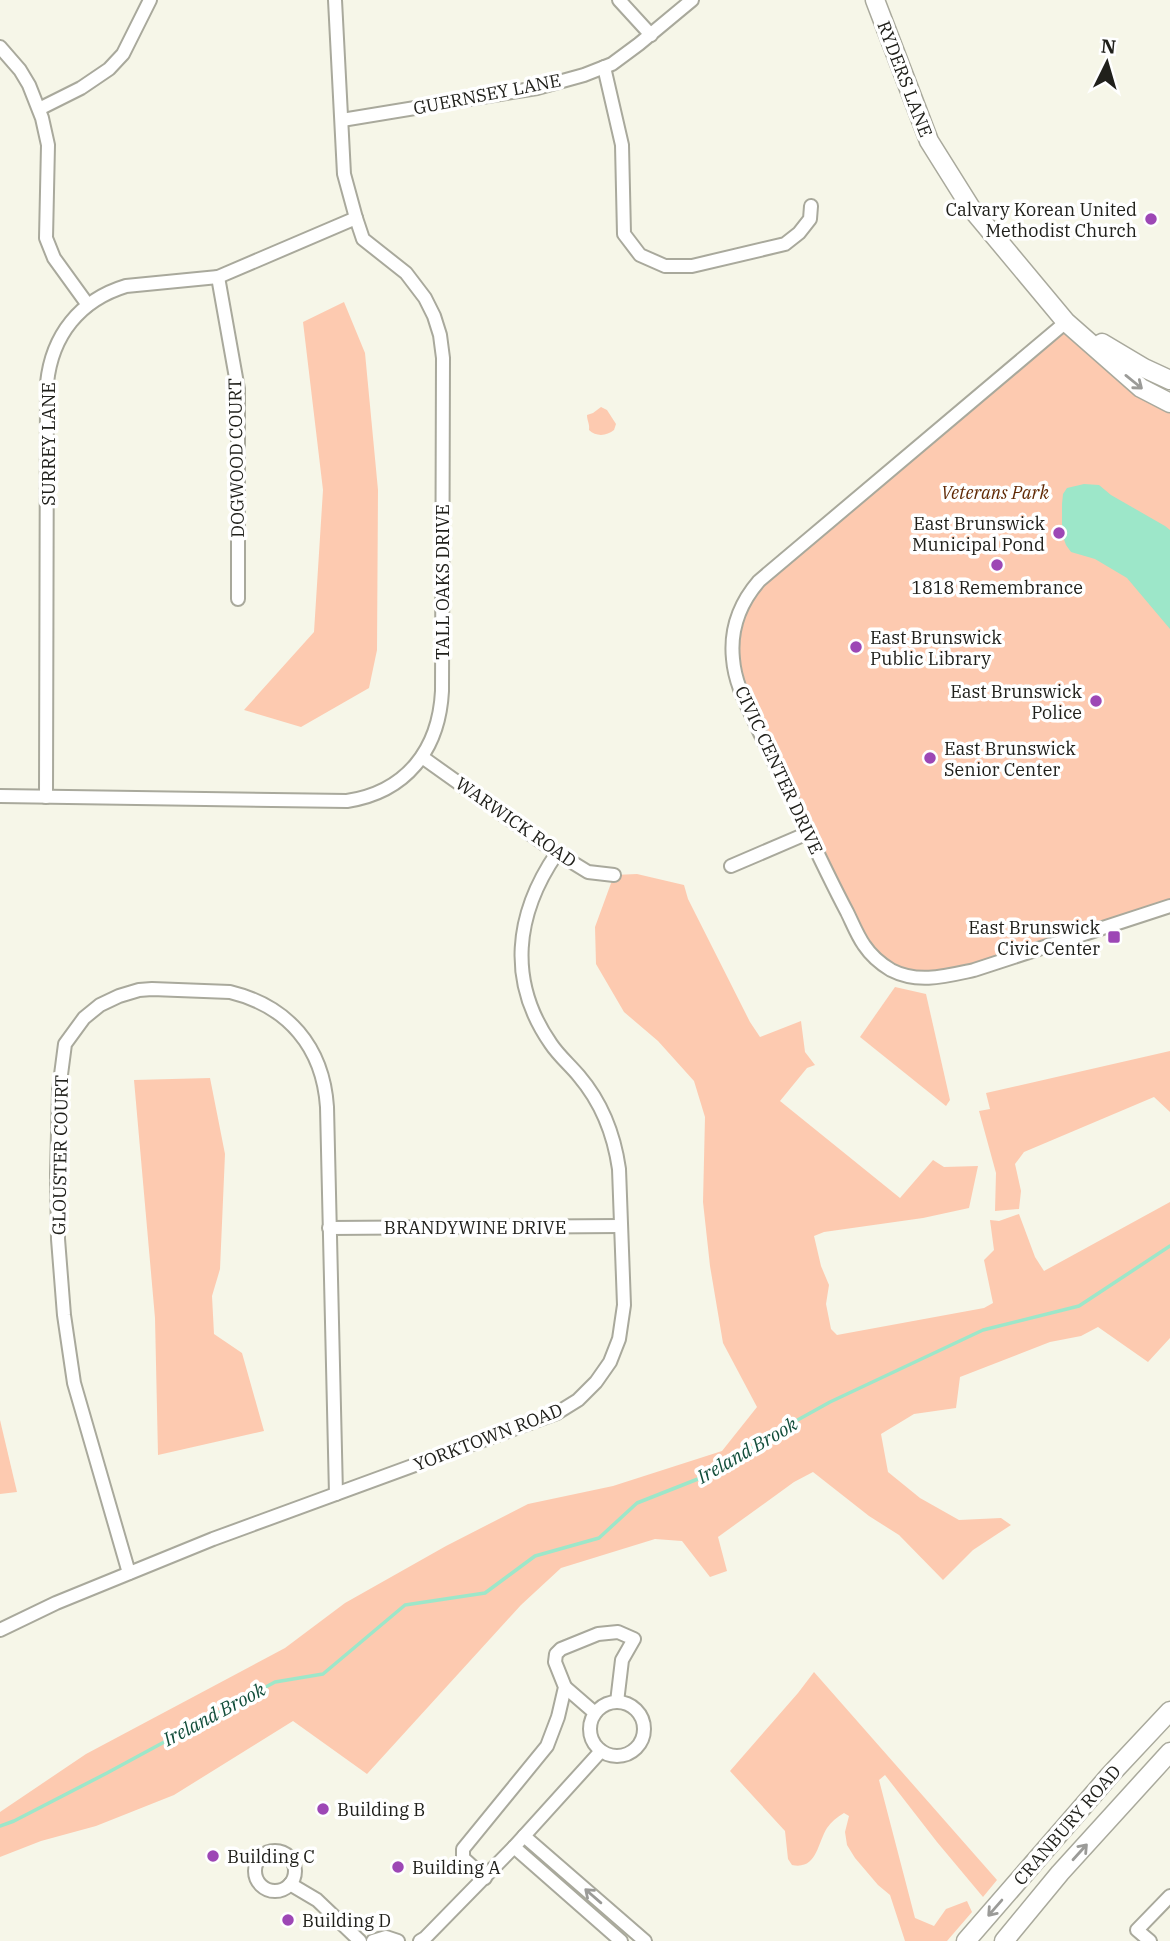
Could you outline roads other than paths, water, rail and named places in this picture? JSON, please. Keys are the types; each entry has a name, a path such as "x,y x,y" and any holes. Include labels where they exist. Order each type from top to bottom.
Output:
{"main road":[{"name":"RYDERS LANE","path":"875,0 929,141 971,208 1066,322 1141,388 1170,402"},
{"name":"RYDERS LANE","path":"1066,322 1144,368 1170,380"},
{"name":"CRANBURY ROAD","path":"966,1941 1110,1775 1170,1711"},
{"name":"CRANBURY ROAD","path":"1004,1941 1060,1873 1170,1752"}],"street":[{"path":"39,109 80,88 109,69 123,54 150,0"},
{"name":"TALL OAKS DRIVE","path":"0,796 347,801 368,797 407,775 422,757 436,728 441,707 443,358 440,335 425,298 406,274 363,239 356,218 344,174 335,0"},
{"path":"619,0 651,35"},
{"name":"GUERNSEY LANE","path":"342,120 537,88 584,75 612,64 692,0"},
{"path":"0,47 29,85 39,109 48,145 46,238 54,258 88,305"},
{"path":"604,67 622,145 624,234 640,255 665,266 692,266 785,244 799,233 810,219 811,206"},
{"name":"SURREY LANE","path":"46,797 47,383 58,340 70,322 103,294 126,286 218,277 356,218"},
{"name":"DOGWOOD COURT","path":"218,277 238,389 238,599"},
{"name":"CIVIC CENTER DRIVE","path":"1066,322 769,571 752,589 741,608 733,639 733,661 737,682 864,945 890,969 908,977 943,977 974,970 1170,906"},
{"name":"WARWICK ROAD","path":"422,757 587,872 614,875"},
{"path":"731,866 808,833"},
{"name":"YORKTOWN ROAD","path":"0,1630 56,1603 213,1539 546,1418 568,1407 588,1392 610,1362 622,1326 624,1305 619,1169 612,1135 589,1088 543,1033 525,986 522,953 525,920 535,888 557,853"},
{"name":"GLOUSTER COURT","path":"129,1573 74,1383 64,1315 58,1226 59,1090 65,1044 77,1026 92,1011 129,992 152,989 230,992 265,1004 286,1019 303,1037 320,1070 327,1107 336,1494"},
{"name":"BRANDYWINE DRIVE","path":"329,1228 621,1226"},
{"path":"595,1713 565,1687 555,1662 556,1654 561,1649 598,1634 618,1632 634,1639 622,1660 617,1702"},
{"path":"485,1878 463,1858 463,1849 547,1746 565,1687"},
{"path":"617,1702 634,1708 641,1715 644,1724 642,1742 628,1754 619,1756 601,1751 591,1737 590,1729 595,1713 609,1703 617,1702"},
{"path":"420,1941 485,1878 601,1751"},
{"path":"524,1836 645,1941"},
{"path":"514,1847 621,1941"},
{"path":"290,1884 317,1900 360,1941"},
{"path":"1150,1941 1138,1930 1170,1896"},
{"path":"373,1941 386,1937 398,1941"}],"waterway":[{"name":"Ireland Brook","path":"0,1826 107,1773 275,1682 323,1674 405,1605 485,1593 535,1556 599,1538 637,1503 708,1475 830,1402 983,1330 1079,1306 1170,1246"}],"place":[{"name":"Calvary Korean United Methodist Church","path":"1151,219"},
{"name":"East Brunswick Municipal Pond","path":"1059,533"},
{"name":"1818 Remembrance","path":"997,565"},
{"name":"East Brunswick Public Library","path":"856,647"},
{"name":"East Brunswick Police","path":"1096,701"},
{"name":"East Brunswick Senior Center","path":"930,758"},
{"name":"East Brunswick Civic Center","path":"1114,937"},
{"name":"Building B","path":"323,1809"},
{"name":"Building C","path":"213,1856"},
{"name":"Building A","path":"398,1867"},
{"name":"Building D","path":"288,1920"}],"park label":[{"name":"Veterans Park","path":"995,492"}]}
